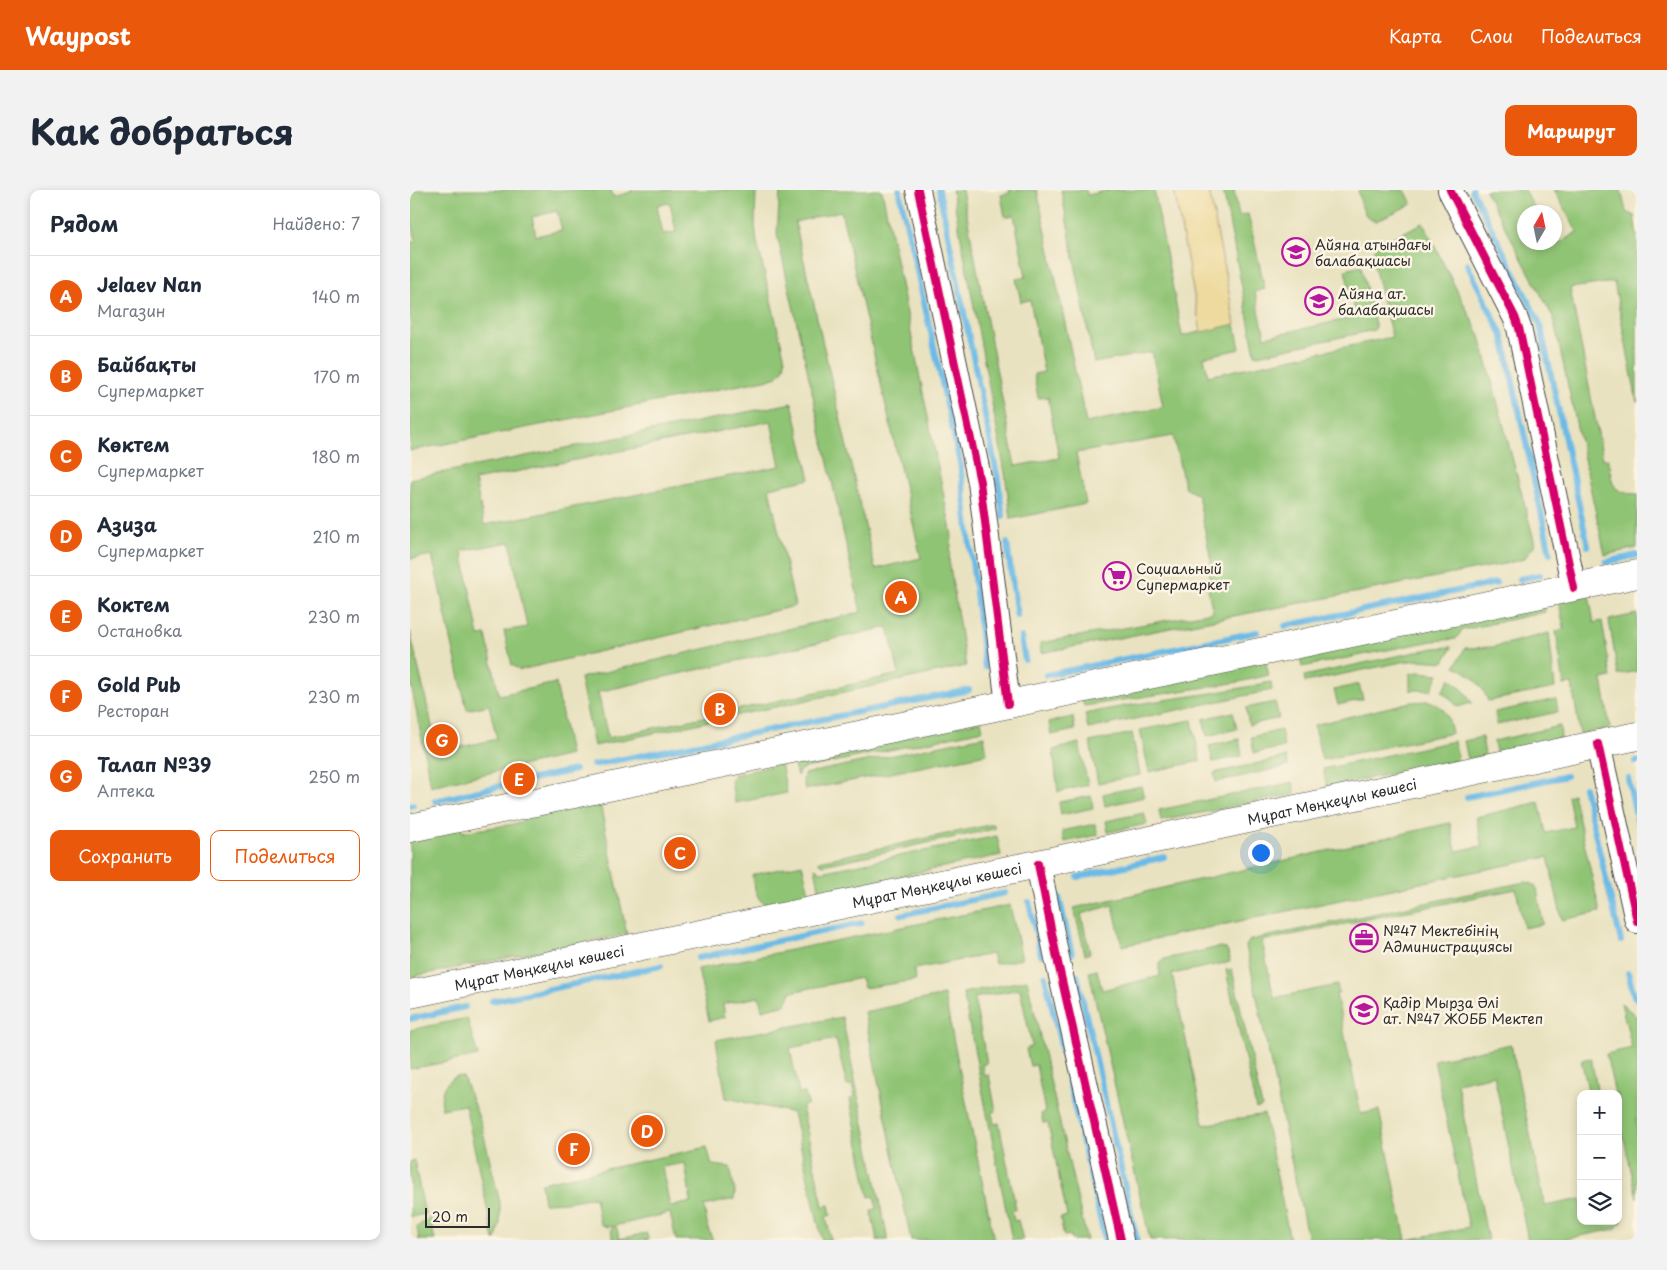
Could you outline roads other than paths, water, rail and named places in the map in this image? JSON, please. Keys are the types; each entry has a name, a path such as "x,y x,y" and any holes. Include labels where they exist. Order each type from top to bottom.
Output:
{"main road":[{"path":"410,828 1637,574"},
{"name":"Мұрат Мөңкеұлы көшесі","path":"410,994 1038,864 1637,736"}],"street":[{"path":"918,190 980,482 1008,704"},
{"path":"1450,190 1515,317 1523,340 1574,588"},
{"path":"1598,744 1637,920"},
{"path":"1038,864 1058,963 1121,1240"}],"waterway":[{"path":"899,190 960,463 985,667"},
{"path":"939,190 998,479 1003,516"},
{"path":"1472,190 1540,324 1588,546"},
{"path":"1467,264 1503,337 1550,553"},
{"path":"1007,543 1017,616"},
{"path":"1606,562 1637,555"},
{"path":"1519,579 1540,575"},
{"path":"1285,626 1496,583"},
{"path":"1046,675 1257,632"},
{"path":"1021,637 1025,660"},
{"path":"593,765 969,690"},
{"path":"533,779 575,770"},
{"path":"1467,797 1566,776"},
{"path":"1628,778 1637,820"},
{"path":"435,801 509,784"},
{"path":"1584,787 1621,941"},
{"path":"1078,877 1164,857"},
{"path":"901,915 1005,893"},
{"path":"1059,897 1072,954"},
{"path":"1029,902 1041,955"},
{"path":"698,958 862,923"},
{"path":"492,1001 661,966"},
{"path":"1628,973 1634,996 1637,999"},
{"path":"1077,975 1137,1240"},
{"path":"1045,976 1105,1240"},
{"path":"410,1019 465,1007"}],"place":[{"name":"Айяна атындағы балабақшасы","path":"1296,252"},
{"name":"Айяна ат. балабақшасы","path":"1319,301"},
{"name":"Социальный Супермаркет","path":"1117,576"},
{"name":"Jelaev Nan","path":"901,597"},
{"name":"Байбақты","path":"720,709"},
{"name":"Талап №39","path":"442,740"},
{"name":"Коктем","path":"519,779"},
{"name":"Көктем","path":"680,853"},
{"name":"№47 Мектебінің Администрациясы","path":"1364,938"},
{"name":"Қадір Мырза Әлі ат. №47 ЖОББ Мектеп","path":"1364,1010"},
{"name":"Азиза","path":"647,1131"},
{"name":"Gold Pub","path":"574,1149"}]}
